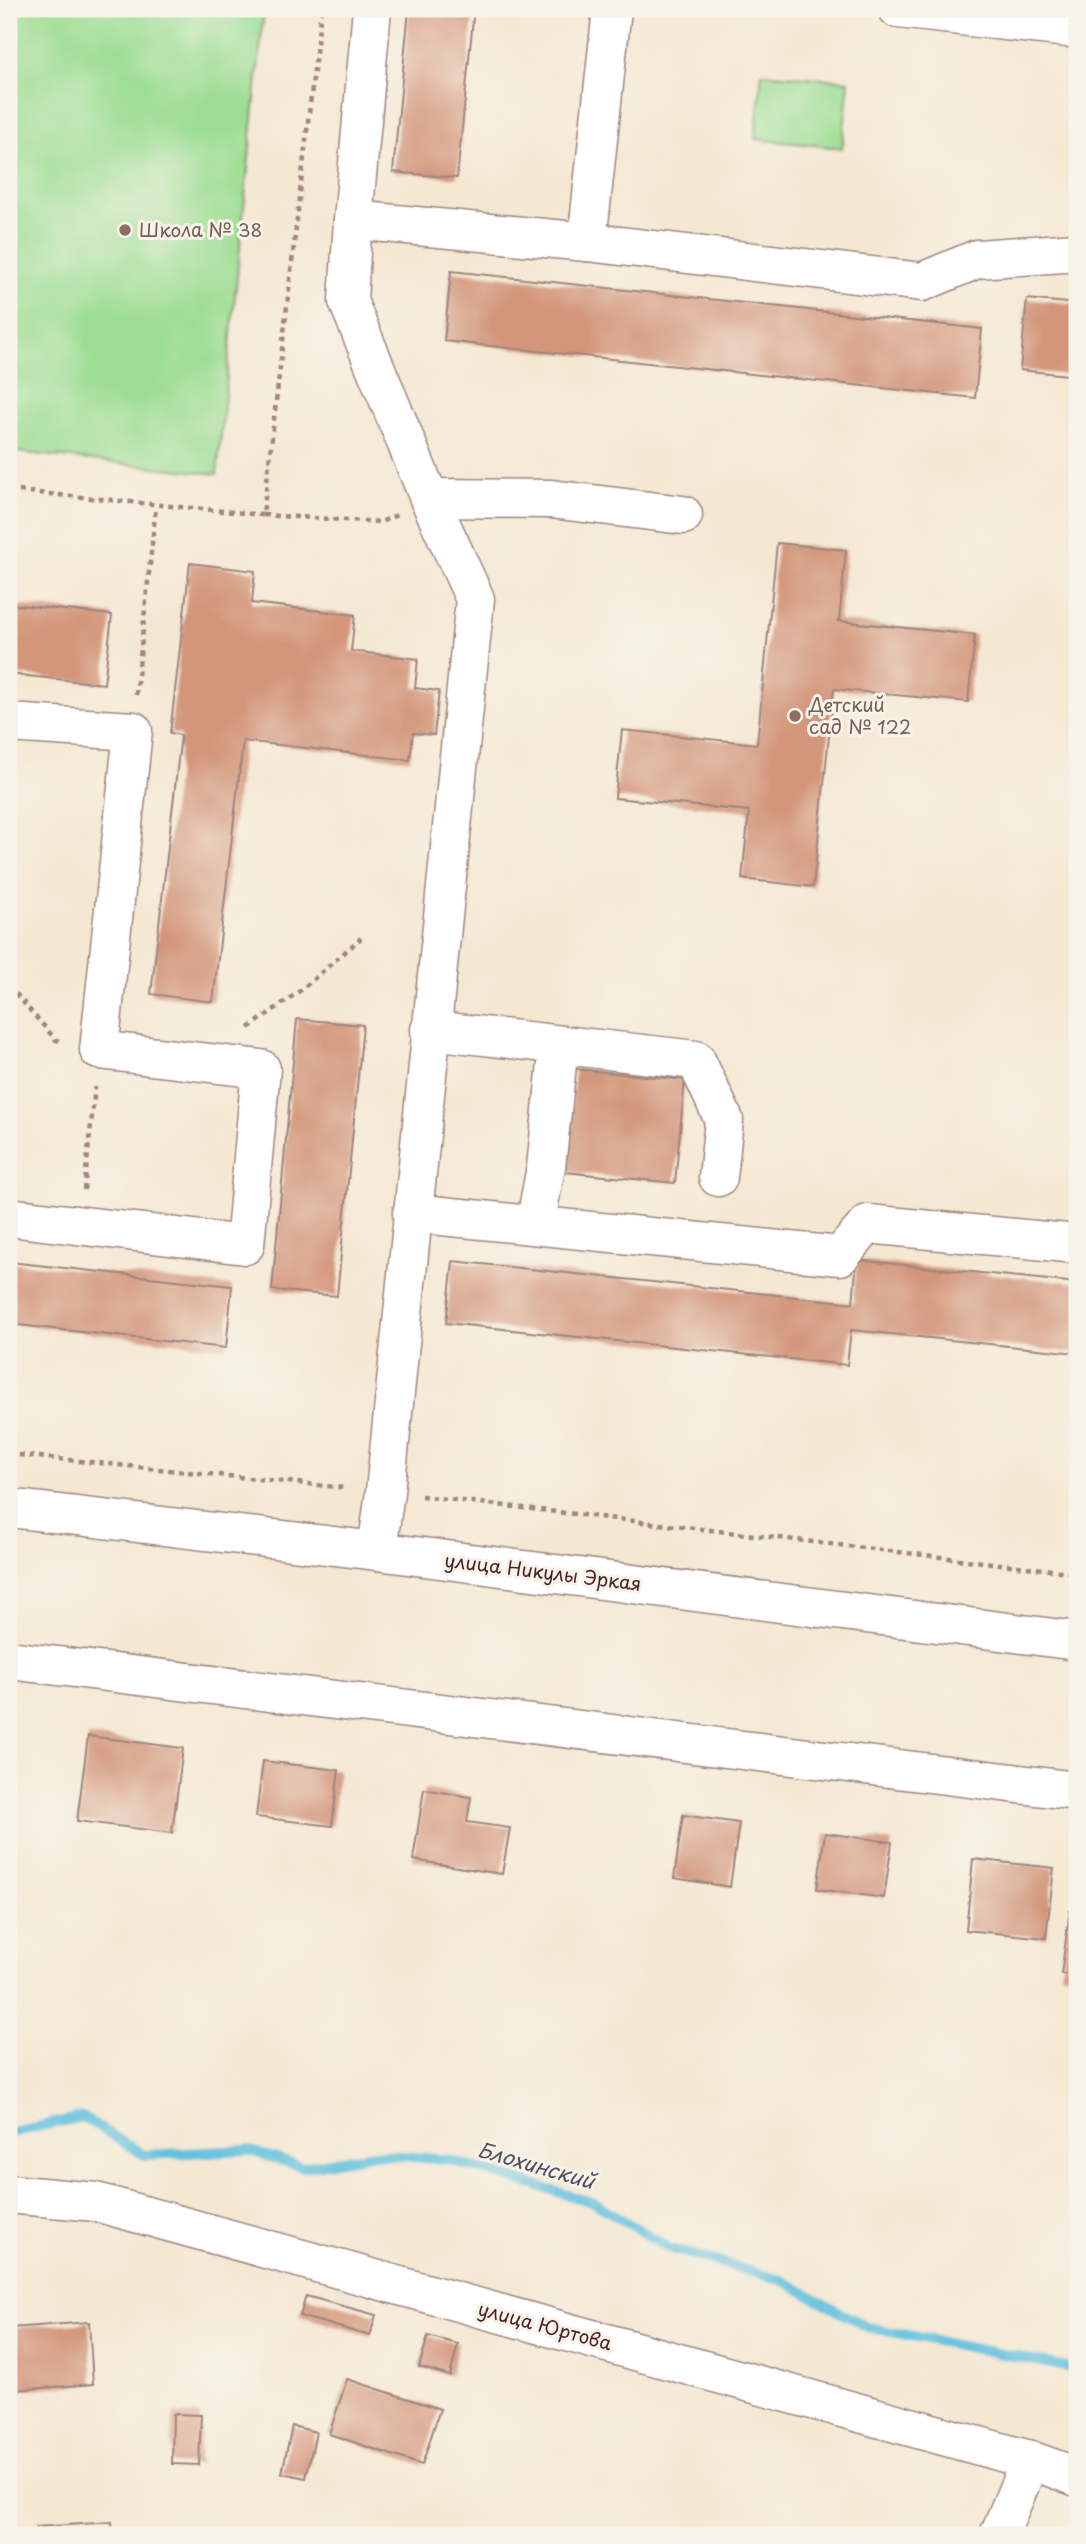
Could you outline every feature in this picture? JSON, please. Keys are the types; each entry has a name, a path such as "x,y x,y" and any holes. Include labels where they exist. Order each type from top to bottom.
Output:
{"street":[{"path":"372,9 348,301 429,498 475,599 377,1551"},
{"path":"587,242 612,9"},
{"path":"898,9 1077,29"},
{"path":"353,220 587,242 922,282 977,259 1077,252"},
{"path":"429,498 551,499 683,516"},
{"path":"9,723 133,731 99,1050 261,1069 245,1245 9,1217"},
{"path":"430,1030 696,1060 724,1120 718,1177"},
{"path":"535,1226 546,1167 559,1045"},
{"path":"412,1213 839,1256 867,1224 1077,1244"},
{"name":"улица Никулы Эркая","path":"9,1507 377,1551 1077,1641"},
{"path":"9,1660 1077,1791"},
{"name":"улица Юртова","path":"9,2194 96,2202 1030,2460 1077,2477"},
{"path":"999,2535 1030,2460"}],"path":[{"path":"264,515 321,9"},
{"path":"9,490 264,515 382,522 429,498"},
{"path":"133,731 156,505"},
{"path":"229,1066 240,1034 301,990 360,938"},
{"path":"9,986 56,1040 99,1050 81,1226"},
{"path":"9,1454 385,1492 1077,1573"}],"green space":[{"name":"Школа № 38","path":"9,9 264,9 217,474 9,451"},
{"path":"762,73 849,81 842,148 755,139"}],"building":[{"path":"409,9 474,9 457,178 393,172"},
{"path":"451,271 982,329 975,398 444,341"},
{"path":"1027,299 1077,304 1077,376 1020,370"},
{"name":"Детский сад № 122","path":"777,543 846,550 839,621 975,635 968,702 834,689 813,887 742,879 749,811 615,798 622,730 757,744"},
{"path":"190,563 255,571 252,603 355,615 351,651 418,659 415,688 439,691 434,735 413,733 410,760 243,741 213,1002 151,994 181,735 170,733"},
{"path":"9,604 112,615 104,684 9,674"},
{"path":"297,1019 363,1025 337,1296 272,1290"},
{"path":"575,1069 685,1080 675,1183 565,1172"},
{"path":"857,1260 1077,1283 1077,1353 851,1330 847,1365 446,1323 453,1261 853,1303"},
{"path":"9,1262 232,1286 226,1348 9,1324"},
{"path":"9,1735 14,1736 10,1760 9,1760"},
{"path":"88,1736 183,1748 172,1833 77,1821"},
{"path":"263,1761 339,1770 332,1826 256,1817"},
{"path":"424,1789 471,1797 467,1822 510,1828 502,1874 413,1860"},
{"path":"683,1815 739,1823 730,1887 674,1878"},
{"path":"825,1833 892,1842 884,1898 817,1889"},
{"path":"973,1859 1054,1868 1046,1938 966,1930"},
{"path":"1070,1911 1077,1912 1077,1976 1061,1974"},
{"path":"306,2296 376,2315 370,2336 300,2316"},
{"path":"89,2322 93,2384 15,2390 11,2328"},
{"path":"428,2336 458,2344 450,2376 419,2367"},
{"path":"347,2379 440,2409 422,2465 329,2434"},
{"path":"173,2414 201,2415 199,2465 172,2464"},
{"path":"292,2426 316,2432 306,2478 282,2473"},
{"path":"112,2522 113,2535 36,2535 36,2527"}],"waterway":[{"name":"Блохинский","path":"9,2133 82,2117 144,2155 247,2150 303,2167 374,2154 449,2160 595,2203 669,2248 784,2281 867,2327 1077,2369"}],"place":[{"name":"Школа № 38","path":"125,230"},
{"name":"Детский сад № 122","path":"795,716"}]}
